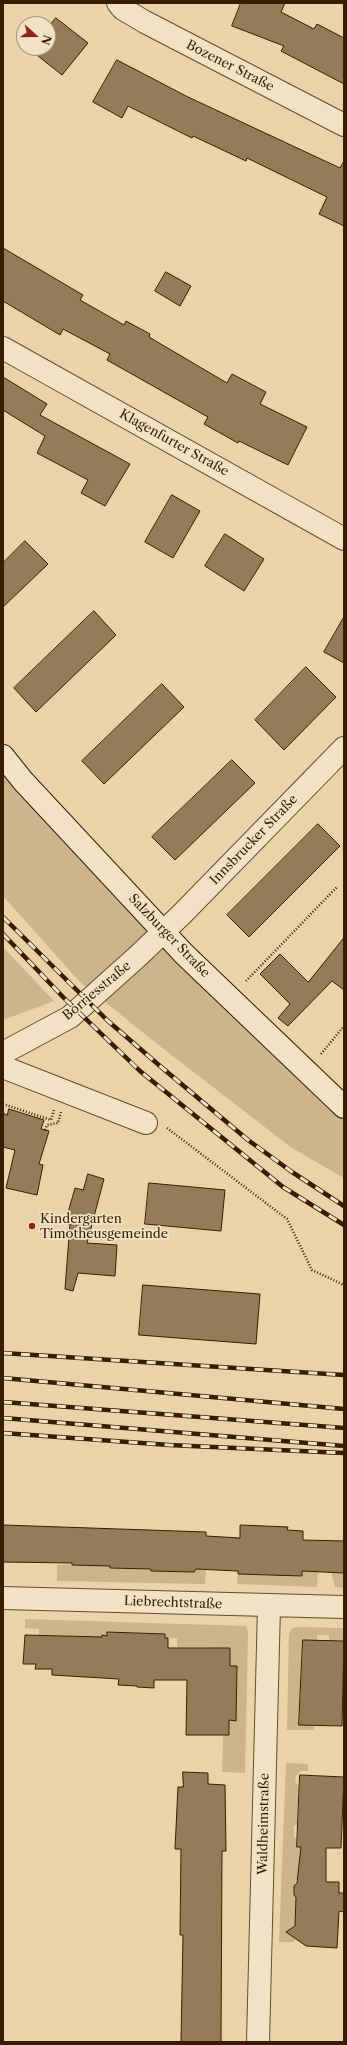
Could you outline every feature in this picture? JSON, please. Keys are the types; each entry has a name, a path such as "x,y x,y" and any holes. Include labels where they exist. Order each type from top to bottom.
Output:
{"street":[{"name":"Bozener Straße","path":"118,3 123,9 144,22 344,125"},
{"name":"Klagenfurter Straße","path":"3,348 344,539"},
{"name":"Innsbrucker Straße","path":"163,932 344,748"},
{"name":"Salzburger Straße","path":"3,756 163,932 344,1107"},
{"name":"Borriesstraße","path":"3,1053 70,1017 163,932"},
{"path":"3,1067 146,1123"},
{"name":"Liebrechtstraße","path":"3,1598 344,1607"},
{"name":"Waldheimstraße","path":"258,2042 269,1606"}],"path":[{"path":"246,981 337,887"},
{"path":"321,1054 344,1026"},
{"path":"3,1104 51,1120 56,1105"},
{"path":"45,1130 47,1125 58,1122"},
{"path":"146,1123 167,1128 287,1219 312,1270 344,1285"}],"shaded area":[{"path":"3,756 344,1107 344,1178 292,1148 161,1047 79,981 3,896"},
{"path":"3,947 54,1001 3,1020"},
{"path":"111,1563 111,1568 151,1569 151,1571 179,1572 179,1569 184,1569 186,1572 194,1572 196,1569 206,1570 205,1584 57,1581 57,1565"},
{"path":"258,1569 283,1576 302,1576 302,1571 318,1571 317,1587 237,1584 238,1574 257,1575"},
{"path":"331,1572 344,1573 344,1588 335,1587"},
{"path":"25,1619 246,1626 248,1631 245,1773 222,1772 223,1735 229,1735 229,1720 235,1721 230,1666 230,1648 177,1647 177,1638 165,1638 165,1634 107,1632 107,1636 103,1635 102,1637 39,1635 39,1629 25,1628"},
{"path":"292,1628 344,1628 344,1641 329,1640 329,1635 317,1635 317,1640 303,1640 299,1724 314,1725 314,1730 287,1730 289,1634"},
{"path":"286,1763 308,1764 308,1771 301,1771 296,1776 295,1782 299,1786 298,1825 294,1825 294,1838 297,1838 297,1847 311,1848 311,1880 297,1880 294,1886 294,1895 296,1897 295,1926 291,1928 291,1936 295,1939 294,1942 279,1942"}],"building":[{"path":"241,3 285,3 281,12 314,29 317,24 344,38 344,84 281,51 284,46 232,26"},
{"path":"56,18 88,43 62,75 38,56 56,56"},
{"path":"117,60 188,97 340,168 344,161 344,226 319,214 327,197 247,158 246,161 193,136 192,138 128,106 122,118 93,102"},
{"path":"3,248 83,295 80,300 124,325 126,321 150,334 149,337 227,383 232,374 266,392 260,404 307,427 288,465 239,441 238,443 204,424 208,417 107,360 110,354 63,329 60,335 3,301"},
{"path":"166,272 191,286 180,306 155,291"},
{"path":"3,377 47,404 40,415 130,464 105,506 81,493 88,480 37,453 45,436 3,410"},
{"path":"172,495 200,511 173,558 145,542"},
{"path":"225,534 264,559 244,591 205,566"},
{"path":"25,541 48,564 3,607 3,563"},
{"path":"94,611 116,635 36,712 14,688"},
{"path":"344,617 344,663 324,652"},
{"path":"306,667 336,697 284,750 255,720"},
{"path":"162,684 184,707 104,784 82,761"},
{"path":"232,760 255,783 175,860 152,837"},
{"path":"318,824 340,846 249,937 227,915"},
{"path":"344,938 344,990 332,981 288,1026 278,1018 290,1004 260,974 280,954 308,982"},
{"path":"9,1109 44,1120 41,1129 49,1131 39,1164 43,1165 37,1195 6,1188 15,1150 3,1147 3,1113 7,1115"},
{"path":"88,1174 104,1179 87,1243 117,1245 115,1276 78,1273 73,1291 65,1289 70,1224 65,1223 75,1188 83,1190"},
{"path":"149,1183 225,1190 221,1231 145,1224"},
{"path":"143,1285 260,1294 256,1344 139,1335"},
{"path":"3,1525 206,1532 206,1536 240,1538 240,1525 288,1527 287,1530 303,1531 303,1540 344,1541 344,1573 302,1571 302,1576 238,1574 238,1571 196,1569 194,1572 151,1571 151,1569 72,1565 72,1563 3,1562"},
{"path":"107,1632 165,1634 165,1638 168,1638 168,1648 230,1648 230,1666 237,1666 236,1721 229,1720 229,1735 186,1735 187,1680 154,1680 154,1688 137,1687 118,1685 119,1679 52,1675 52,1669 35,1669 36,1664 23,1664 25,1635 102,1637 102,1635 107,1636"},
{"path":"303,1640 344,1641 342,1726 299,1725"},
{"path":"183,1772 208,1773 208,1784 225,1785 226,1851 222,1851 221,2042 181,2042 183,1935 180,1935 181,1849 175,1849 178,1787 183,1787"},
{"path":"300,1775 344,1777 341,1848 326,1848 326,1882 339,1882 339,1893 344,1893 344,1912 339,1911 337,1948 306,1946 286,1932 295,1926 296,1897 294,1895 294,1886 297,1883 301,1847 297,1847"}],"railway":[{"path":"3,917 108,1021 160,1066 248,1140 292,1172 344,1206"},
{"path":"3,934 63,997 140,1071 283,1187 344,1225"},
{"path":"3,1353 344,1375"},
{"path":"3,1378 344,1409"},
{"path":"3,1402 344,1428"},
{"path":"3,1418 344,1446"},
{"path":"3,1433 169,1445 344,1453"}],"place":[{"name":"Kindergarten Timotheusgemeinde","path":"32,1226"}]}
